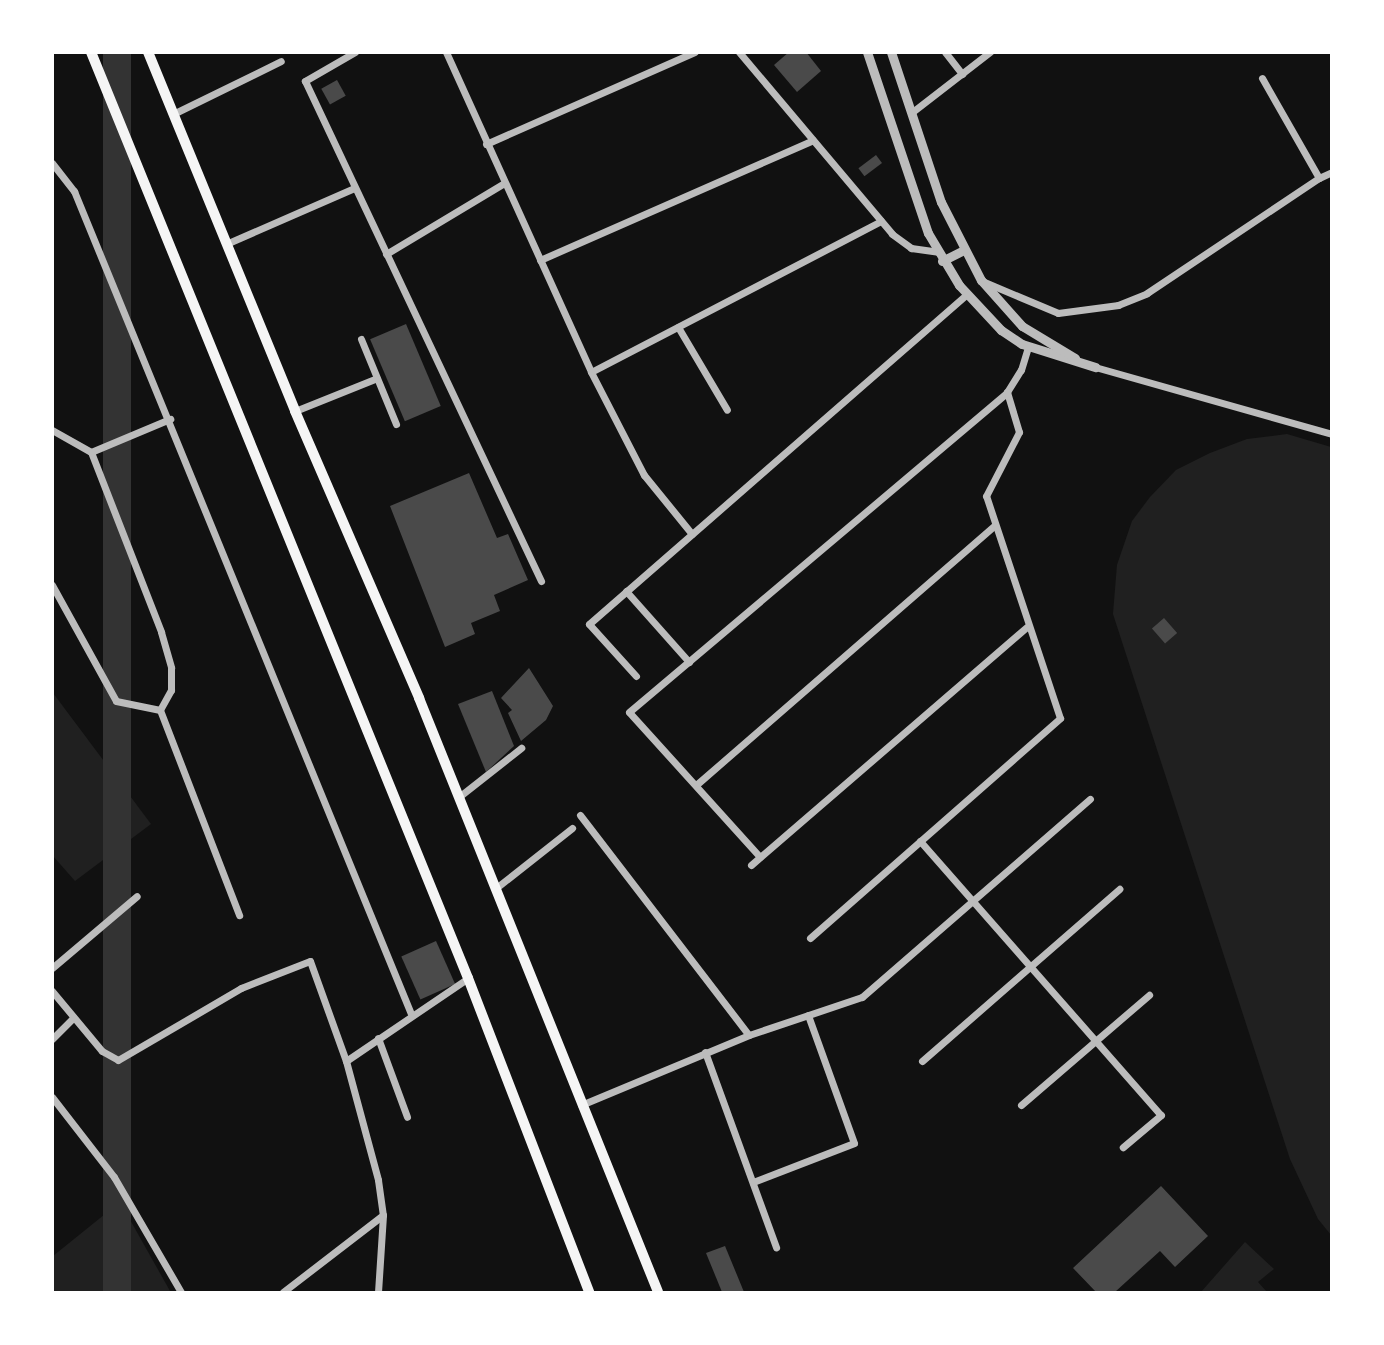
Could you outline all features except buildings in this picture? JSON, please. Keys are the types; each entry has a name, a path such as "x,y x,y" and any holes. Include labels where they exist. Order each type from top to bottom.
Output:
{"main road":[{"path":"91,52 468,978 589,1293"},
{"path":"148,52 295,411 460,796 658,1293"}],"street":[{"path":"355,52 305,81 541,581"},
{"path":"446,52 591,372 644,475 692,534"},
{"path":"486,144 695,52"},
{"path":"739,52 881,221 911,248 940,257 964,250"},
{"path":"867,52 940,257 967,295 1001,330 1028,347 1332,434"},
{"path":"891,52 938,193 981,280 1004,310 1040,340 1095,368"},
{"path":"945,52 962,74"},
{"path":"911,113 990,52"},
{"path":"173,114 281,61"},
{"path":"1262,78 1319,178"},
{"path":"540,260 813,140"},
{"path":"52,163 75,191 411,1014"},
{"path":"981,280 1058,313 1118,305 1147,293 1332,172"},
{"path":"386,254 504,183"},
{"path":"226,244 354,188"},
{"path":"591,372 881,221"},
{"path":"636,676 589,624 967,295"},
{"path":"678,327 727,410"},
{"path":"361,339 396,424"},
{"path":"760,857 629,712 1007,392 1021,370 1028,347"},
{"path":"295,411 377,378"},
{"path":"810,938 1060,718 1027,627 986,487 1019,432 1007,392"},
{"path":"91,452 170,419"},
{"path":"52,430 91,452 171,668 171,690 160,710 239,915"},
{"path":"696,785 995,525"},
{"path":"52,585 116,701 160,710"},
{"path":"626,591 689,662"},
{"path":"751,865 1027,627"},
{"path":"460,796 521,748"},
{"path":"581,1105 705,1052 862,997 1090,799"},
{"path":"580,815 750,1035"},
{"path":"496,888 572,828"},
{"path":"920,841 1161,1115 1123,1147"},
{"path":"922,1060 1119,889"},
{"path":"52,968 137,896"},
{"path":"52,991 109,1058 118,1060 241,988 310,961 346,1061 379,1180 383,1215 378,1293"},
{"path":"346,1061 411,1014 468,978"},
{"path":"1021,1105 1149,995"},
{"path":"754,1182 854,1143 808,1015"},
{"path":"52,1039 73,1018"},
{"path":"378,1038 407,1117"},
{"path":"705,1052 776,1247"},
{"path":"52,1097 114,1177 181,1293"},
{"path":"283,1293 383,1215"}],"shaded area":[{"path":"103,53 131,53 131,1292 103,1292"},
{"path":"1287,434 1331,447 1331,1235 1318,1219 1290,1159 1113,614 1117,565 1132,521 1176,470 1247,439"},
{"path":"53,693 151,824 75,881 53,856"},
{"path":"120,1202 170,1291 53,1292 53,1256"},
{"path":"1245,1242 1274,1269 1258,1282 1267,1292 1201,1292"}]}
